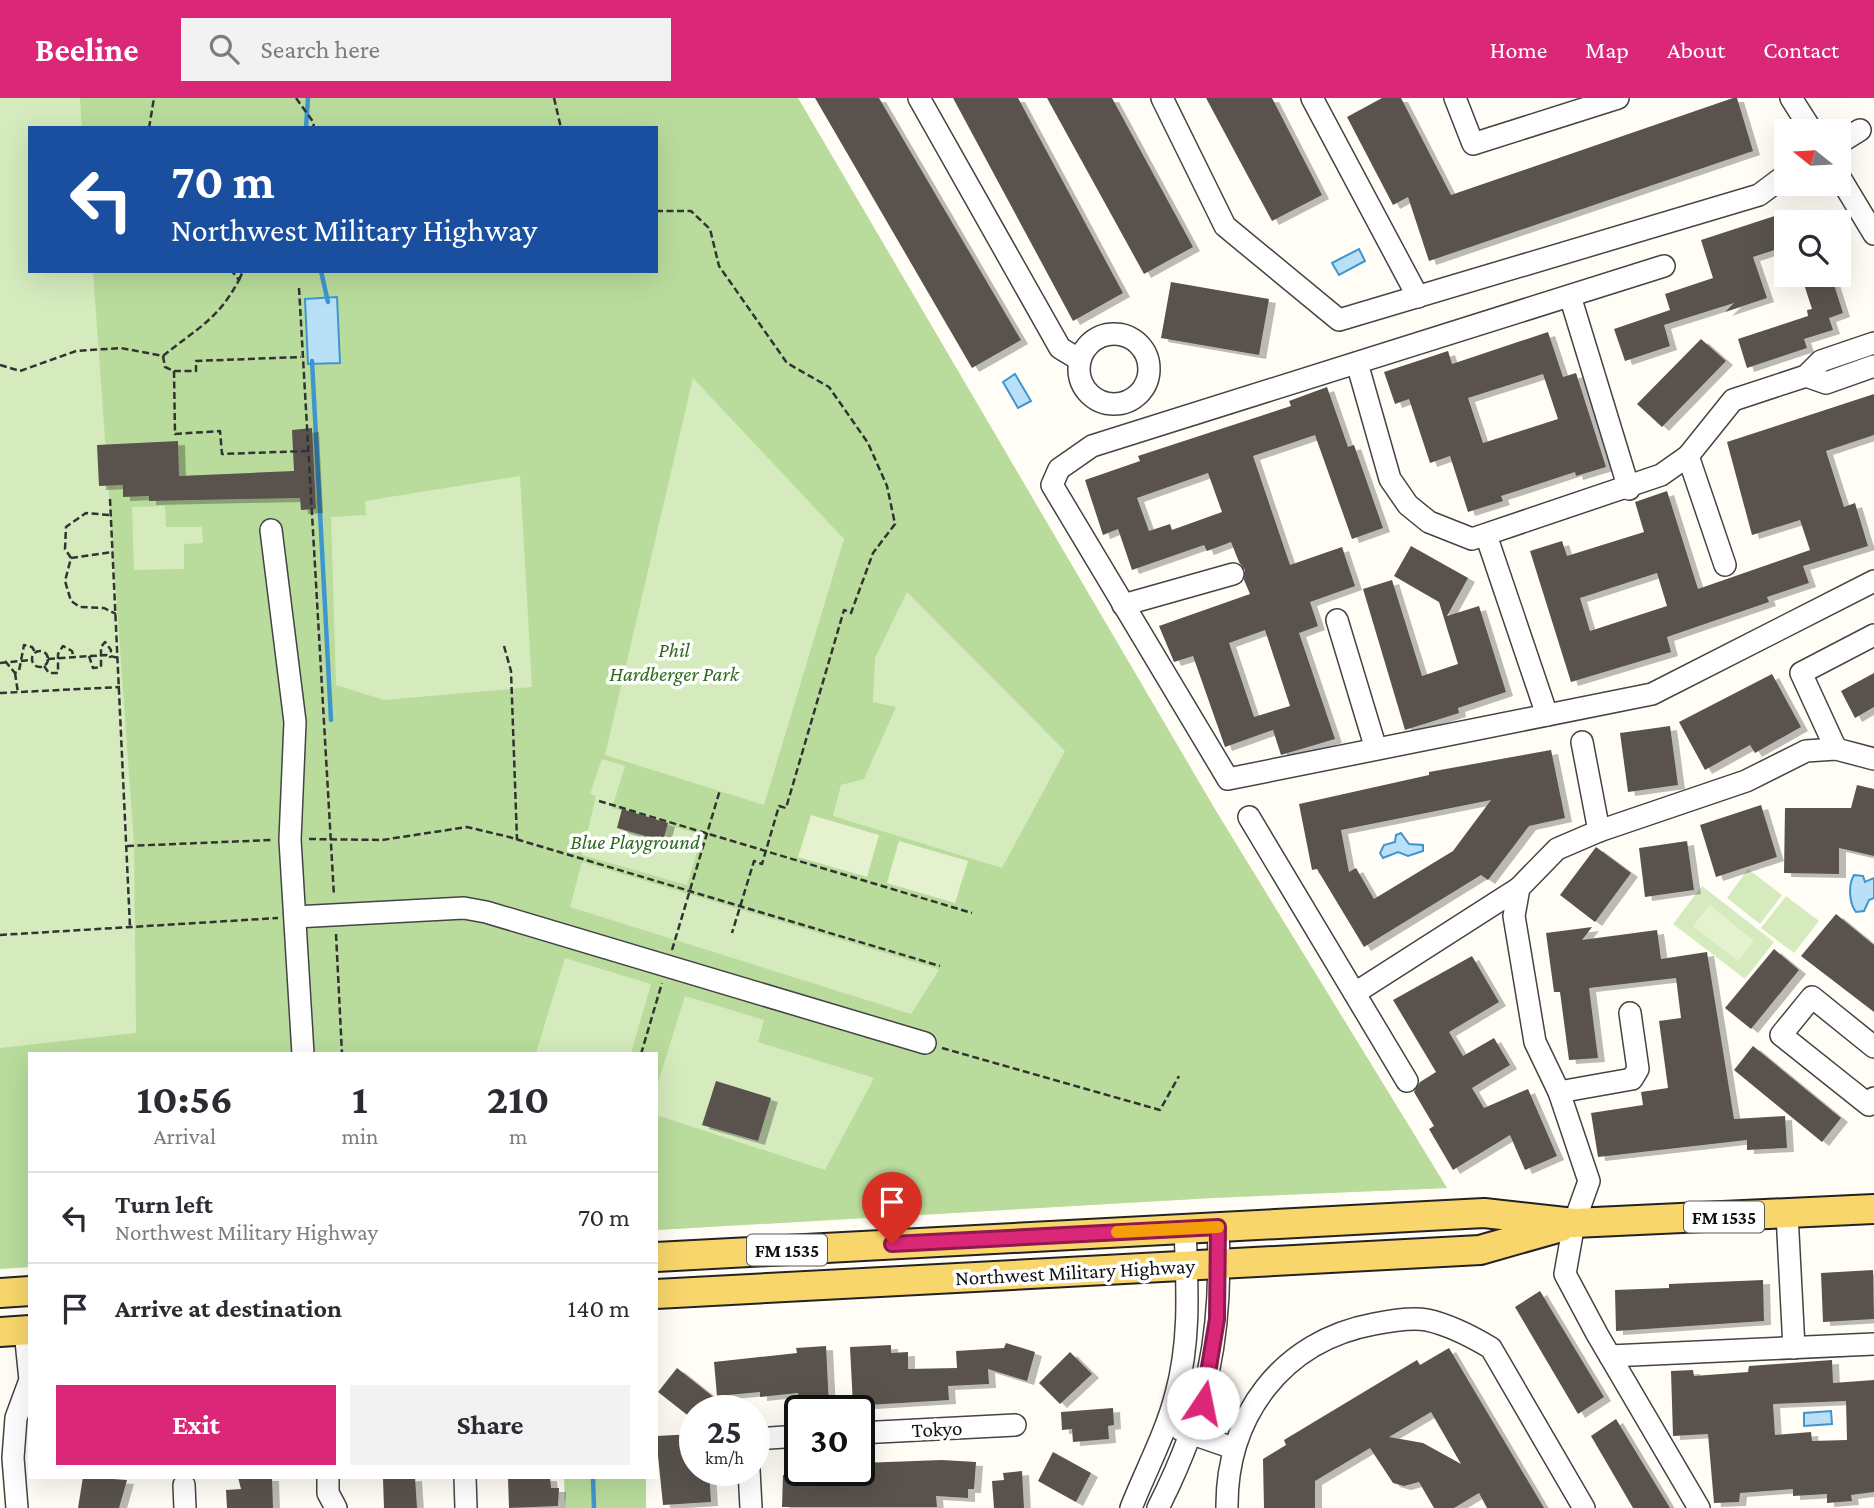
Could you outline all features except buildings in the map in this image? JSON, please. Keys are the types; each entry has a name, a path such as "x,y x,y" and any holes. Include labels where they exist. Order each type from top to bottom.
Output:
{"main road":[{"name":"Northwest Military Highway","path":"658,1257 1484,1213 1574,1223 1874,1209"},
{"name":"Northwest Military Highway","path":"658,1294 1480,1250 1574,1223"},
{"path":"0,1293 28,1291"}],"street":[{"path":"919,98 1060,348 1080,359"},
{"path":"1162,98 1225,226 1339,320 1759,195 1774,184"},
{"path":"1312,98 1418,297"},
{"path":"1455,98 1473,144 1618,98"},
{"path":"1791,98 1804,119"},
{"path":"1852,135 1860,130"},
{"path":"1851,196 1874,234"},
{"path":"1664,266 1092,446 1059,469 1052,485 1228,779 1652,694 1874,581"},
{"path":"1570,296 1629,488"},
{"path":"1357,363 1390,479 1408,505 1429,522 1472,539 1661,475 1688,456 1733,400 1806,376 1821,361 1874,342"},
{"path":"1844,353 1852,374"},
{"path":"1806,376 1826,383 1874,366"},
{"path":"1688,456 1725,565"},
{"path":"271,530 295,722 290,839 303,1052"},
{"path":"1486,535 1547,715"},
{"path":"1124,605 1233,574"},
{"path":"1337,620 1376,749"},
{"path":"1836,749 1801,673 1874,635"},
{"path":"1582,742 1599,831"},
{"path":"1355,993 1519,888 1557,849 1599,831 1746,781 1806,751 1836,749 1874,759"},
{"path":"1250,817 1407,1081"},
{"path":"1519,888 1514,916 1535,1042 1559,1092 1588,1181 1574,1223 1566,1274 1610,1356 1699,1508"},
{"path":"295,917 464,908 486,912 925,1043"},
{"path":"1874,1046 1812,997 1781,1035 1869,1105 1874,1098"},
{"path":"1559,1092 1632,1079 1638,1069 1630,1013"},
{"path":"1787,1214 1794,1348"},
{"path":"1158,1508 1203,1403 1212,1356 1220,1264 1218,1227"},
{"path":"1130,1508 1177,1393 1185,1346 1188,1303 1185,1228"},
{"path":"1227,1508 1227,1479 1233,1448 1248,1414 1277,1374 1307,1347 1333,1334 1362,1326 1425,1320 1464,1332 1491,1348 1584,1508"},
{"path":"18,1331 28,1372"},
{"path":"1610,1356 1874,1344"},
{"path":"17,1508 13,1458 16,1418 28,1385"},
{"path":"1166,1424 1233,1448"},
{"name":"Tokyo","path":"875,1432 1015,1425"},
{"path":"465,1479 466,1508"},
{"path":"184,1485 185,1508"},
{"path":"750,1486 751,1508"}],"path":[{"path":"149,126 155,98"},
{"path":"296,98 313,126"},
{"path":"554,98 561,126"},
{"path":"658,211 691,211 710,229 719,265 758,325 787,363 829,387 868,443 887,486 895,524 873,553 851,613 844,611 786,808 779,806 762,864 754,862 732,933"},
{"path":"233,273 239,281"},
{"path":"0,365 20,371 76,351 121,348 163,356 226,306 242,273"},
{"path":"299,288 342,1052"},
{"path":"163,356 165,367 174,371 196,371 196,361 302,357"},
{"path":"174,371 175,435 220,431 222,454 308,451"},
{"path":"110,499 130,927"},
{"path":"111,515 86,513 66,527 65,549 71,558 65,581 71,601 80,607 104,608 116,614"},
{"path":"71,558 113,552"},
{"path":"89,656 93,668 96,670 101,667 101,647 105,642 111,650 110,658"},
{"path":"15,673 22,667 24,645 32,647 35,652"},
{"path":"31,660 36,667 44,666 55,675 58,673 58,659 63,646 72,651 74,658"},
{"path":"504,646 511,671 513,797 517,840"},
{"path":"35,652 43,651 48,659"},
{"path":"31,660 35,652"},
{"path":"48,659 89,656 119,658"},
{"path":"44,666 48,659"},
{"path":"0,663 31,660"},
{"path":"5,661 15,673 18,693"},
{"path":"0,694 120,687"},
{"path":"642,1052 720,790"},
{"path":"599,801 972,913"},
{"path":"127,846 331,838 382,840 467,827 690,890 940,966"},
{"path":"0,935 295,917"},
{"path":"925,1043 1160,1110 1179,1076"}],"green space":[{"name":"Phil Hardberger Park","path":"0,98 798,98 1216,811 1447,1188 1212,1198 658,1230 658,1052 28,1052 28,1267 0,1269"},
{"name":"Phil Hardberger Park","path":"80,98 798,98 1216,811 1447,1188 1212,1198 658,1230 658,1116 825,1170 874,1078 758,1042 764,1020 685,996 658,1083 658,1052 631,1052 651,984 565,958 536,1052 28,1052 28,1267 0,1269 0,1048 136,1033 134,844 93,273 658,273 658,126 82,126","holes":["693,378 844,539 764,805 605,755","520,476 532,687 384,700 336,685 331,517 366,515 365,501","165,506 166,527 202,527 203,543 184,544 184,569 134,570 132,507","907,592 1065,751 1002,868 833,816 841,785 864,779 896,707 873,702 875,658","602,759 625,766 612,808 702,835 687,885 582,855 596,796 590,794","582,862 939,970 911,1014 570,907"]},
{"path":"811,815 879,835 867,877 798,857"},
{"path":"899,841 968,861 955,903 887,883"},
{"path":"1748,869 1782,895 1760,924 1727,898"},
{"path":"1702,886 1774,942 1745,979 1673,924"},
{"path":"1786,896 1819,921 1794,953 1761,928"},
{"path":"1710,905 1754,941 1738,961 1693,926"},
{"path":"564,1479 646,1479 646,1508 565,1508"}],"water":[{"path":"1359,249 1365,261 1339,275 1332,263"},
{"path":"337,297 340,363 308,364 305,299"},
{"path":"1015,374 1031,401 1018,408 1003,382"},
{"path":"1401,833 1409,844 1423,845 1423,851 1408,856 1398,852 1383,858 1380,853 1384,845 1395,842 1396,835"},
{"path":"1854,875 1863,876 1865,882 1874,878 1874,898 1869,900 1864,911 1856,912 1852,904 1850,889"},
{"path":"1831,1411 1832,1424 1804,1426 1804,1413"}],"waterway":[{"path":"306,126 308,98"},
{"path":"321,273 328,302"},
{"path":"312,361 331,720"},
{"path":"593,1479 594,1508"}],"slow traffic":[{"path":"1117,1232 1218,1227"}],"route":[{"path":"892,1244 1218,1227 1220,1264 1217,1319 1203,1403"}],"park label":[{"name":"Blue Playground","path":"635,842"}]}
